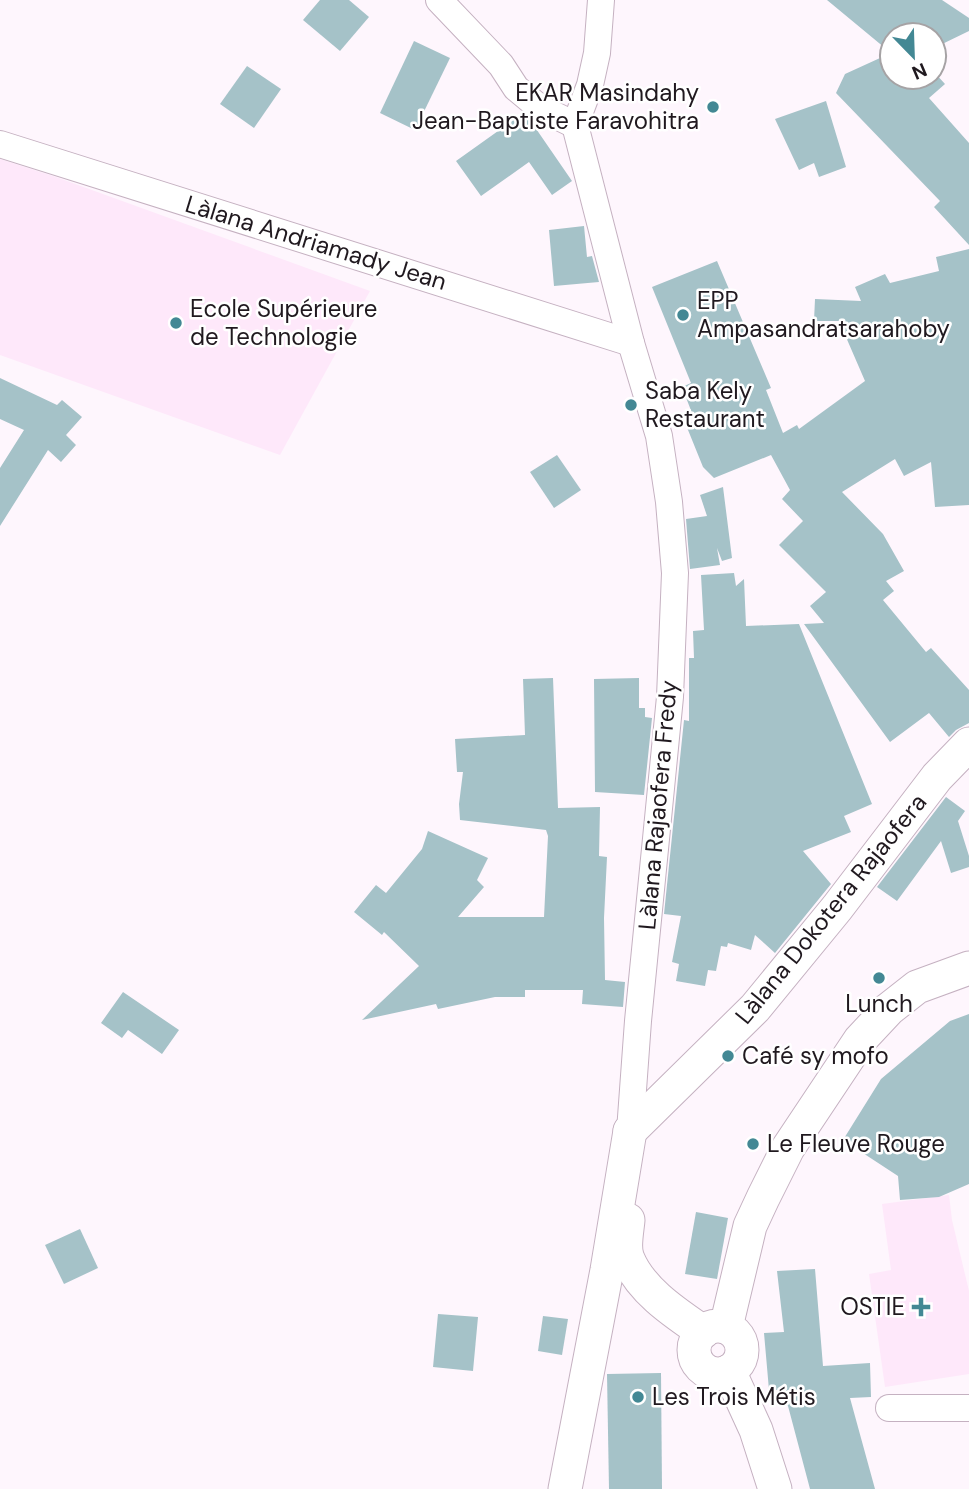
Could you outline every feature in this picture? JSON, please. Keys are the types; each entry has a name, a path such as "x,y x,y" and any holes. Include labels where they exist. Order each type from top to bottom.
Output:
{"street":[{"path":"439,0 501,65 516,88 540,108 575,125 590,85 597,53 601,0"},
{"name":"Làlana Rajaofera Fredy","path":"565,1489 607,1270 630,1131 638,1021 670,697 675,573 669,502 659,436 631,343 575,125"},
{"name":"Làlana Andriamady Jean","path":"0,144 631,343"},
{"name":"Làlana Dokotera Rajaofera","path":"630,1131 755,1008 837,908 937,777 969,744"},
{"path":"775,1489 756,1430 729,1371 714,1373 701,1366 695,1352 709,1332 750,1226 788,1148 860,1040 889,1009 918,987 969,968"},
{"path":"630,1131 632,1191 626,1239 627,1258 645,1284 666,1307 709,1332"},
{"path":"607,1270 635,1299 709,1332"},
{"path":"889,1408 969,1408"}],"shaded area":[{"name":"Ecole Supérieure de Technologie","path":"0,159 370,291 280,455 0,355"},
{"name":"OSTIE","path":"949,1195 952,1220 969,1291 969,1374 885,1387 869,1274 891,1270 882,1204"}],"building":[{"path":"320,0 349,0 369,17 340,51 303,20"},
{"path":"827,0 942,0 969,18 969,31 948,41 948,21 878,21 878,42"},
{"path":"414,41 450,58 415,130 380,113"},
{"path":"878,59 878,91 937,91 929,98 969,143 969,245 934,207 940,201 836,93 845,74"},
{"path":"247,66 281,89 254,128 220,104"},
{"path":"826,101 846,167 819,177 814,163 799,170 775,119"},
{"path":"522,114 530,120 572,181 552,195 529,162 481,196 456,161"},
{"path":"584,226 587,257 592,256 599,282 554,286 549,230"},
{"path":"969,249 969,505 935,507 931,462 904,476 895,459 842,492 883,534 904,571 886,581 894,591 883,600 926,652 931,648 969,690 969,723 949,737 929,713 890,742 804,624 824,623 810,606 826,592 779,545 803,521 782,499 790,490 771,455 714,478 703,467 686,425 695,421 682,387 691,383 652,287 717,261 771,388 766,390 783,433 797,425 799,429 865,381 839,321 814,321 815,299 861,301 855,287 885,274 890,283 939,271 936,257"},
{"path":"0,378 57,405 62,400 82,417 66,435 76,445 61,462 48,450 0,526 0,468 24,430 0,419"},
{"path":"557,455 581,490 554,508 530,472"},
{"path":"723,487 732,558 722,561 717,548 720,565 690,569 686,519 707,516 700,495"},
{"path":"734,573 736,586 744,579 746,626 799,624 872,804 844,816 851,832 803,851 831,884 775,953 755,935 751,950 728,943 727,947 721,946 716,971 708,970 705,986 676,981 679,964 672,962 681,916 664,914 684,720 689,721 689,658 694,658 693,631 704,630 701,575"},
{"path":"553,678 558,808 600,807 599,856 607,857 605,980 625,982 623,1007 582,1004 583,990 525,990 525,997 495,997 438,1009 436,1004 362,1020 419,966 384,932 382,935 354,912 376,885 386,893 422,849 428,831 488,858 477,880 484,887 458,917 544,917 548,836 546,830 460,820 463,772 457,772 455,739 525,735 523,679"},
{"path":"639,678 639,708 645,708 645,717 652,718 644,795 595,792 594,679"},
{"path":"946,797 965,811 958,821 969,856 969,867 951,873 941,841 897,901 877,887"},
{"path":"123,992 179,1030 162,1054 128,1030 122,1038 101,1023"},
{"path":"969,1014 969,1184 939,1197 900,1200 898,1176 843,1140 881,1079 950,1021"},
{"path":"696,1212 728,1218 717,1279 685,1274"},
{"path":"80,1229 98,1268 64,1284 45,1245"},
{"path":"815,1269 823,1366 870,1363 871,1397 850,1398 875,1489 810,1489 788,1406 783,1405 780,1390 769,1390 764,1333 784,1332 777,1271"},
{"path":"438,1314 478,1317 473,1371 433,1367"},
{"path":"543,1316 568,1319 562,1355 538,1351"},
{"path":"661,1373 662,1489 609,1489 607,1374"}],"place":[{"name":"EKAR Masindahy Jean-Baptiste Faravohitra","path":"713,107"},
{"name":"EPP Ampasandratsarahoby","path":"683,315"},
{"name":"Ecole Supérieure de Technologie","path":"176,323"},
{"name":"Saba Kely Restaurant","path":"631,405"},
{"name":"Lunch","path":"879,978"},
{"name":"Café sy mofo","path":"728,1056"},
{"name":"Le Fleuve Rouge","path":"753,1144"},
{"name":"OSTIE","path":"921,1307"},
{"name":"Les Trois Métis","path":"638,1397"}]}
